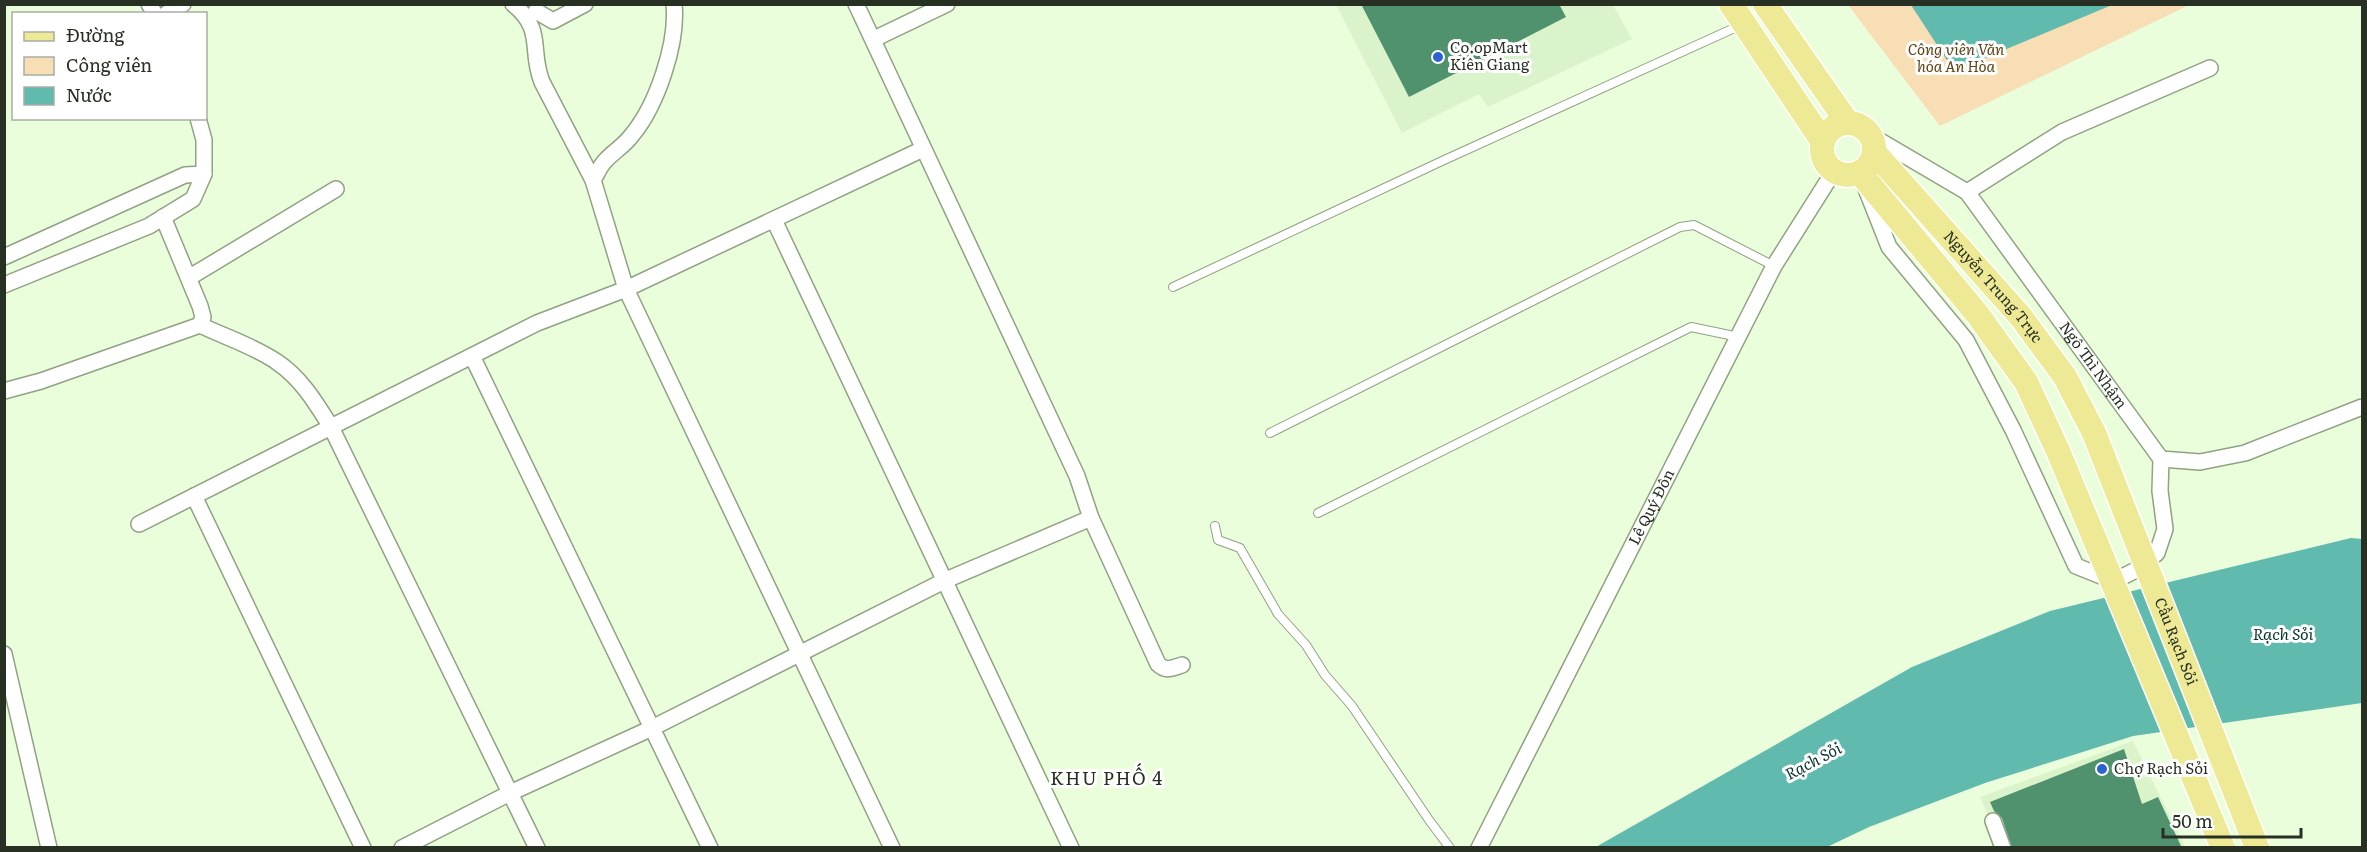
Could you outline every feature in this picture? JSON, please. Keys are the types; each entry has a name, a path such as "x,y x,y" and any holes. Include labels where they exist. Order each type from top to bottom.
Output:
{"main road":[{"path":"1765,4 1848,123"},
{"path":"1737,14 1823,142"},
{"path":"1848,123 1857,125 1872,144 1872,160 1860,173 1842,175 1834,171 1823,158 1823,142 1832,128 1848,123"},
{"name":"Nguyễn Trung Trực","path":"1872,144 2021,316 2065,378 2094,433"},
{"name":"Nguyễn Trung Trực","path":"1860,173 1985,324 2026,382 2058,451 2223,848"},
{"name":"Cầu Rạch Sỏi","path":"2094,433 2257,848"}],"street":[{"path":"169,12 183,4"},
{"path":"513,4 534,10 553,21 585,4"},
{"path":"593,180 603,162 631,137 644,120 666,62 674,30 674,4"},
{"path":"856,4 1077,476 1091,518 1158,664 1162,669 1169,670 1182,665"},
{"path":"874,39 947,4"},
{"path":"534,10 536,67 593,180 626,289 892,848"},
{"path":"1967,192 2062,132 2210,68"},
{"path":"4,285 149,226 193,199 204,174 204,140 199,120"},
{"name":"Ngô Thì Nhậm","path":"1872,144 1967,192 2161,459"},
{"path":"139,524 537,323 626,289 923,149"},
{"name":"Lê Quý Đôn","path":"1479,848 1774,266 1834,171"},
{"path":"1860,173 1889,247 1966,340 2013,430 2076,566 2101,576 2120,578 2138,569 2157,553 2165,529 2160,491 2161,459 2200,462 2245,453 2362,406"},
{"path":"4,257 185,175 204,174"},
{"path":"190,277 336,189"},
{"path":"163,217 190,277 203,317 200,325"},
{"path":"774,220 1071,848"},
{"path":"4,391 63,374 200,325 277,362 296,378 331,427 537,848"},
{"path":"472,356 710,848"},
{"path":"194,496 363,848"},
{"path":"402,848 510,793 652,728 945,580 1091,518"},
{"path":"4,654 49,848"},
{"path":"1993,821 2002,848"}],"lane":[{"path":"1173,287 1442,161 1737,14"},
{"path":"1270,433 1688,224 1774,266"},
{"path":"1318,513 1691,327 1739,337"},
{"path":"1215,526 1220,542 1240,548 1278,614 1306,645 1325,675 1352,706 1450,848"}],"shaded area":[{"path":"1336,5 1613,5 1632,39 1488,107 1479,94 1402,133"},
{"name":"Chợ Rạch Sỏi","path":"2133,741 2185,847 2002,847 1980,797"}],"green space":[{"name":"Công viên Văn hóa An Hòa","path":"1848,5 2189,5 1940,126"}],"water":[{"path":"1911,5 2112,5 1954,71"},
{"name":"Rạch Sỏi","path":"2351,538 2362,539 2362,703 2133,736 1985,783 1869,827 1827,847 1594,848 1912,667 2050,611"}],"building":[{"name":"Co.opMart Kiên Giang","path":"1361,4 1559,4 1566,17 1409,97"},
{"name":"Chợ Rạch Sỏi","path":"2124,749 2142,804 2158,797 2182,848 2012,848 2002,818 1994,811 1990,802"}],"place":[{"name":"Co.opMart Kiên Giang","path":"1438,57"},
{"name":"Chợ Rạch Sỏi","path":"2102,769"}],"district":[{"name":"KHU PHỐ 4","path":"1107,779"}]}
